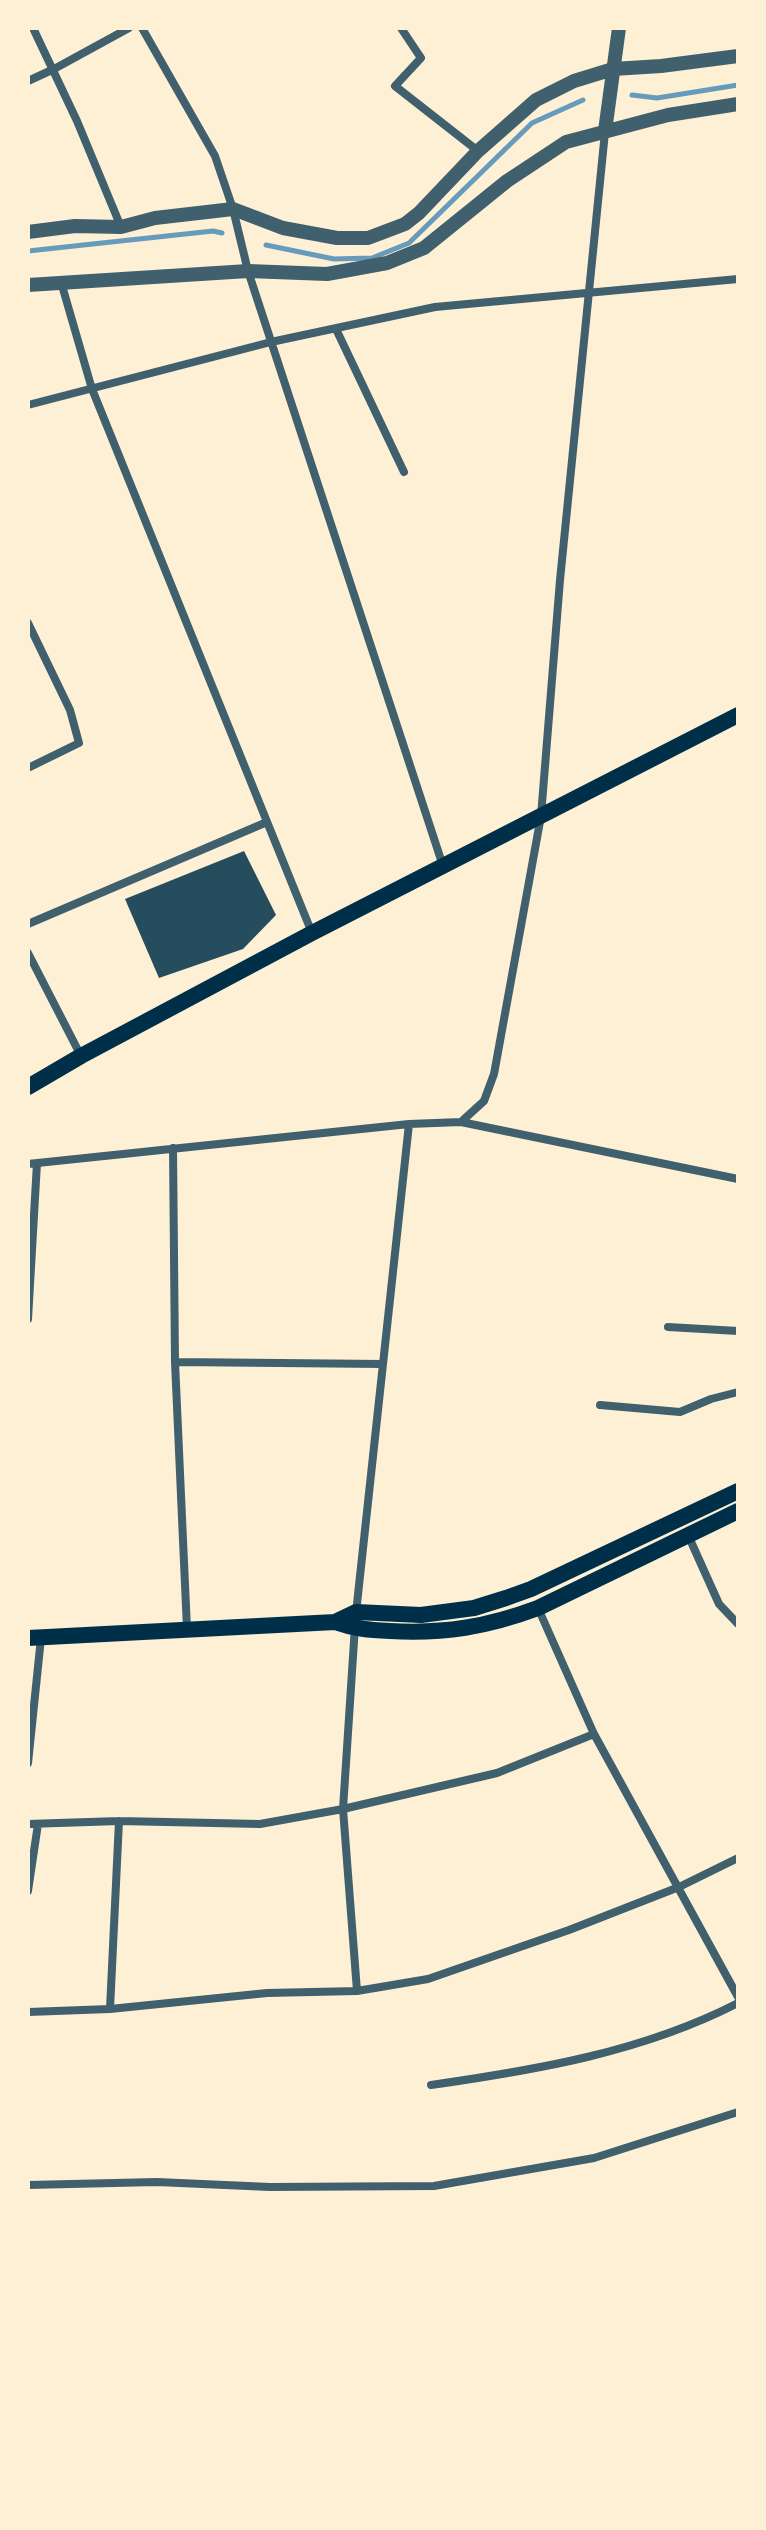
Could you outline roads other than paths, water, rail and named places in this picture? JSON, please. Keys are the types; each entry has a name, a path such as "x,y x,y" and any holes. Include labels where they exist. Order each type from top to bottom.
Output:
{"main road":[{"path":"28,1087 312,933 738,715"},
{"path":"34,1638 355,1621 474,1608 531,1589 738,1491"},
{"path":"355,1621 429,1633 480,1627 538,1608 738,1511"}],"street":[{"path":"33,28 54,69 121,227"},
{"path":"28,81 129,28"},
{"path":"142,28 215,156 233,209 248,271 444,866"},
{"path":"401,28 421,58 395,86 478,151"},
{"path":"461,1122 484,1101 494,1074 541,816 560,580 606,127 619,28"},
{"path":"28,232 75,226 121,227 155,218 233,209 283,228 337,238 368,238 405,224 478,151 536,100 574,81 738,56"},
{"path":"28,285 248,271 327,274 387,263 424,248 507,181 566,142 606,127 738,104"},
{"path":"28,405 271,342 435,307 738,279"},
{"path":"61,282 92,389 312,933"},
{"path":"336,329 404,472"},
{"path":"28,623 70,710 79,743 28,768"},
{"path":"28,924 267,822"},
{"path":"28,953 81,1056"},
{"path":"28,1319 32,1164 409,1124 461,1122 738,1179"},
{"path":"357,1991 343,1809 355,1621 409,1124"},
{"path":"173,1148 175,1362 187,1630"},
{"path":"668,1327 738,1331"},
{"path":"175,1362 383,1364"},
{"path":"600,1405 680,1412 738,1392"},
{"path":"687,1534 719,1604 738,1624"},
{"path":"431,2085 519,2072 626,2048 714,2015 738,2000 594,1734 538,1608"},
{"path":"28,1763 34,1638"},
{"path":"28,1824 119,1821 260,1824 343,1809 497,1773 594,1734"},
{"path":"110,2009 119,1821"},
{"path":"28,1891 38,1824"},
{"path":"28,2012 110,2009 267,1993 357,1991 428,1979 569,1930 679,1887 738,1858"},
{"path":"28,2185 157,2182 270,2187 434,2186 594,2158 738,2112"}],"waterway":[{"path":"632,95 657,98 738,85"},
{"path":"266,245 334,259 372,258 409,243 532,123 583,100"},
{"path":"28,251 213,231 222,233"}]}
